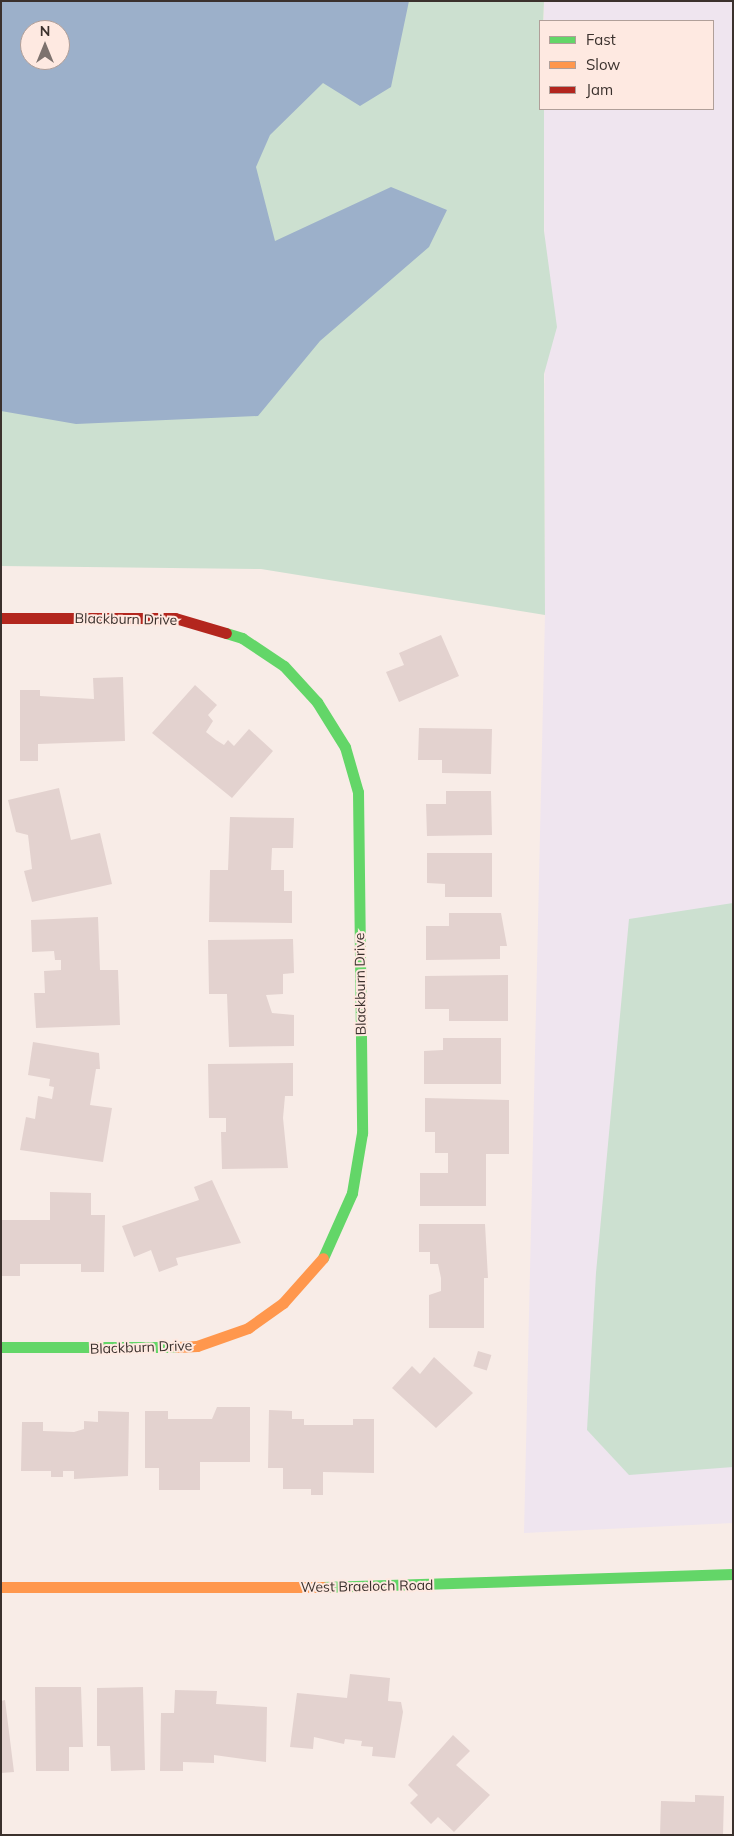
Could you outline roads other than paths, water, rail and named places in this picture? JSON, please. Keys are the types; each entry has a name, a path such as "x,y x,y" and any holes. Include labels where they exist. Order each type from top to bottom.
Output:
{"street":[{"name":"Blackburn Drive","path":"1,618 175,618 242,638 284,666 317,702 345,747 358,792 362,1123 352,1193 326,1255 283,1303 248,1328 198,1346 136,1350 1,1347"},
{"name":"West Braeloch Road","path":"1,1587 392,1587 733,1574"}],"water":[{"path":"1,1 409,1 391,87 360,106 323,83 270,135 256,167 275,241 391,187 447,210 429,247 320,341 258,416 76,424 1,411"}]}
